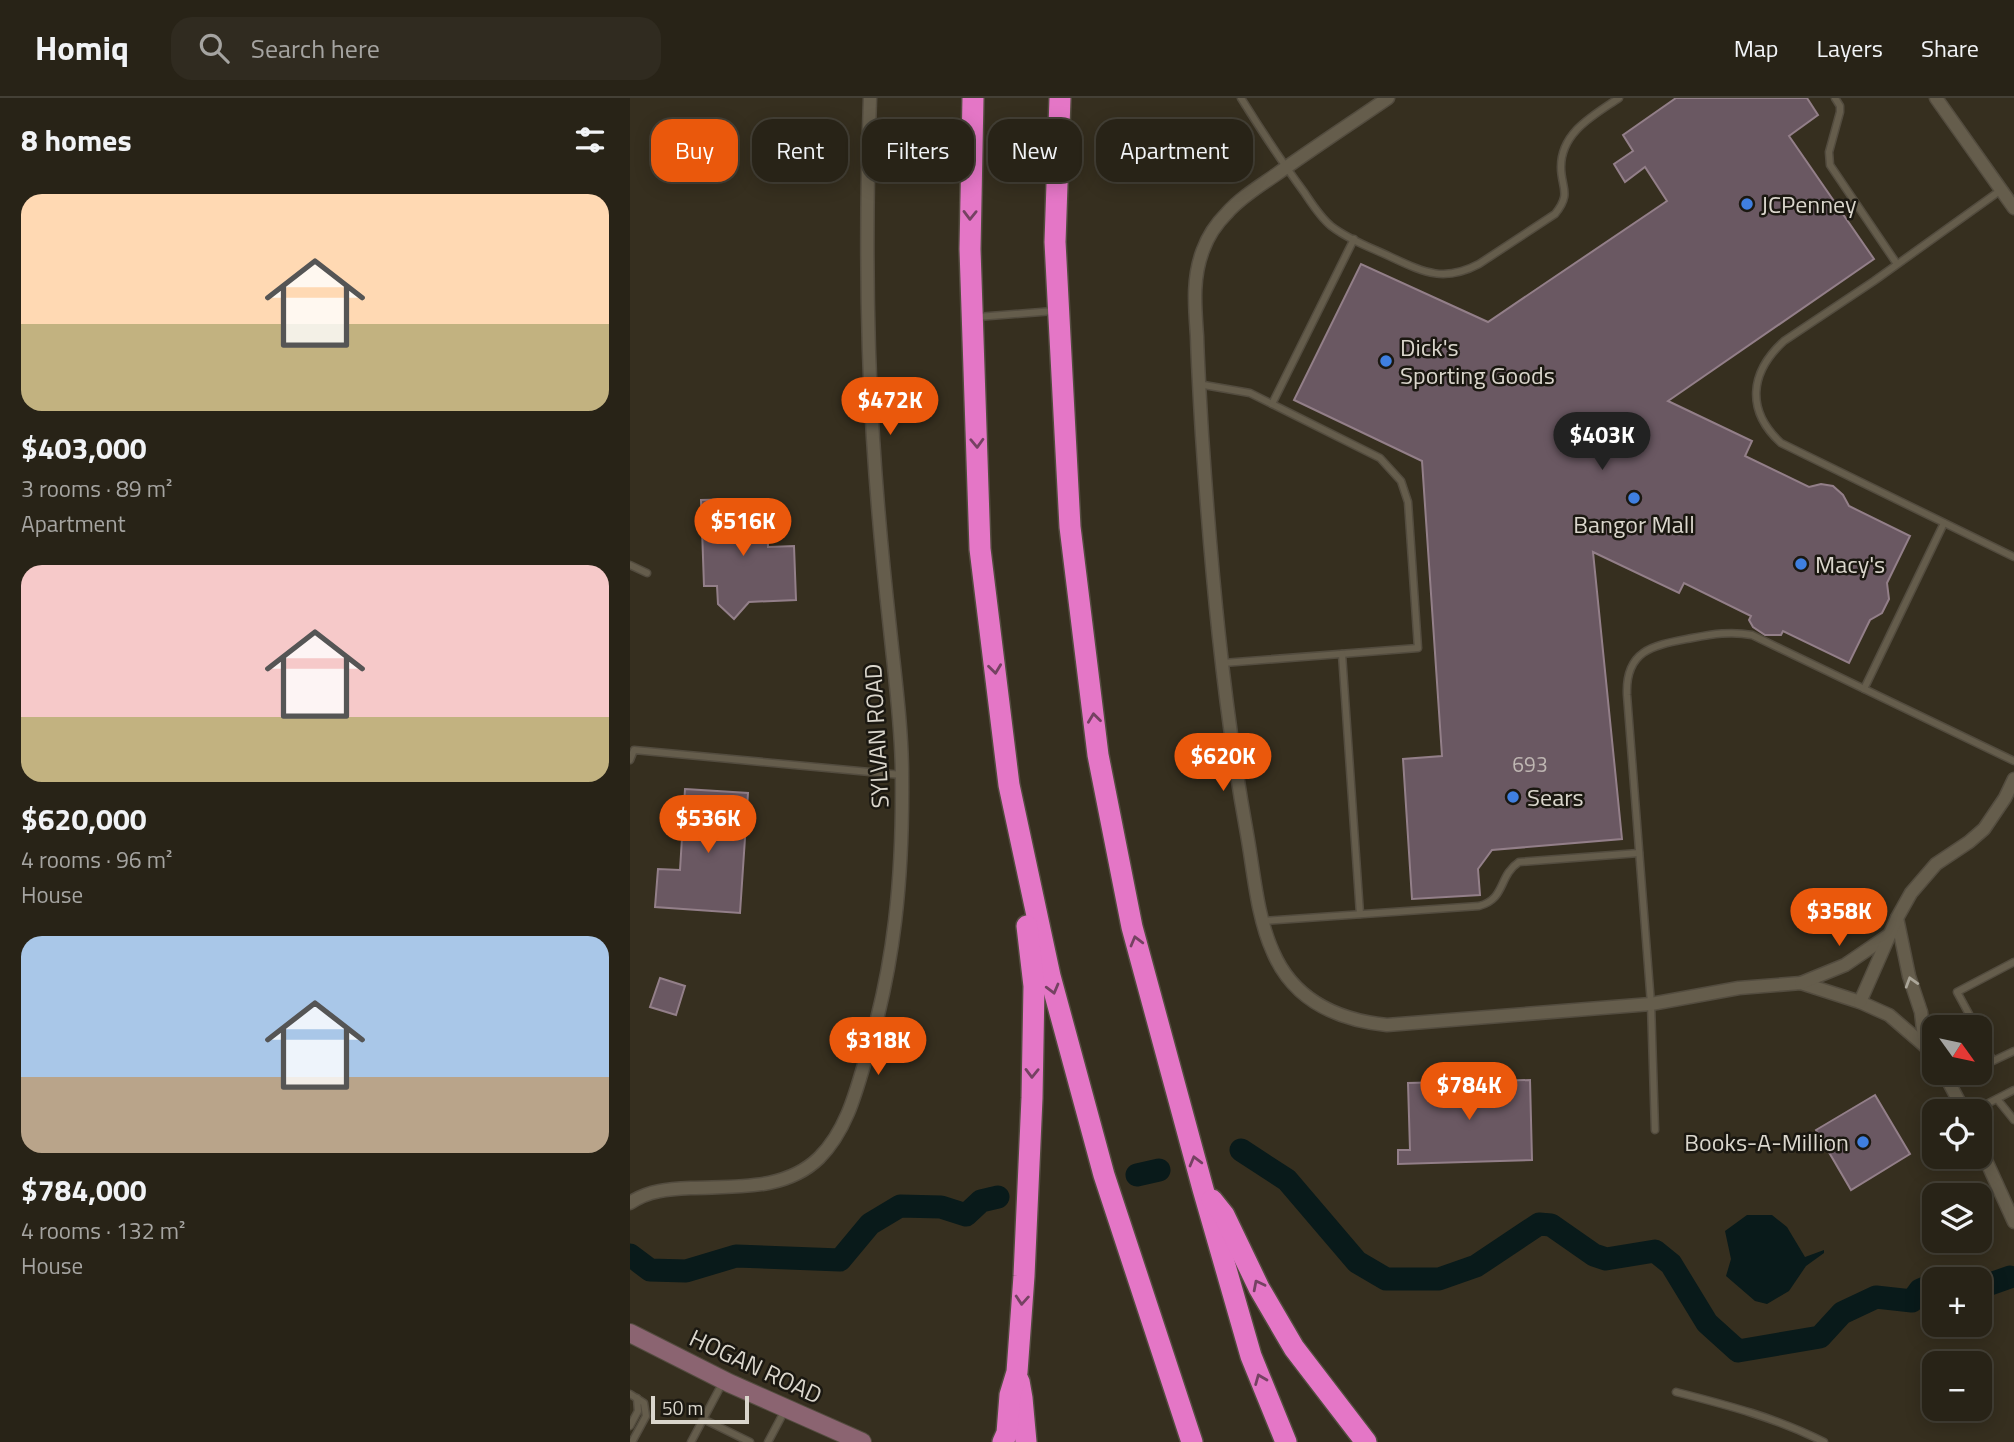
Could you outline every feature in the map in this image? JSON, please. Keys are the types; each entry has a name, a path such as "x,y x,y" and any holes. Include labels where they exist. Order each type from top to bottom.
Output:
{"highway":[{"path":"973,98 970,249 980,549 1034,986 1024,1276 1017,1372 1010,1395 1007,1433 1003,1442"},
{"path":"1060,98 1055,242 1070,527 1098,755 1132,927 1203,1189 1251,1356 1286,1442"},
{"path":"1009,785 1050,976 1104,1175 1192,1442"},
{"path":"1203,1189 1224,1215 1259,1288 1294,1348 1366,1442"},
{"path":"1017,1372 1023,1398 1026,1442"}],"main road":[{"name":"HOGAN ROAD","path":"630,1334 862,1442"}],"street":[{"name":"SYLVAN ROAD","path":"630,1203 665,1189 772,1184 797,1174 817,1160 837,1137 853,1101 886,987 895,935 901,857 902,775 878,525 871,399 867,248 870,98"},
{"path":"1388,98 1238,202 1214,228 1204,248 1194,287 1198,384 1211,555 1236,771 1263,921 1273,952 1283,971 1299,989 1332,1012 1352,1020 1387,1025 1651,1004 1739,988 1801,983 1845,965 1889,935"},
{"path":"1936,98 2014,208"},
{"path":"1860,1002 1896,918 1911,892 1936,864 1969,842 1984,828 2005,798 2014,779"},
{"path":"1896,918 1922,1020"},
{"path":"1801,983 1860,1002 1889,1015 1922,1043"},
{"path":"1990,1169 2014,1222"}],"lane":[{"path":"1241,98 1286,168 1330,225 1354,239 1433,274 1469,270 1555,214 1561,206 1565,191 1560,170 1568,140 1577,128 1619,98"},
{"path":"1835,98 1840,112 1829,152 1830,165 1897,264"},
{"path":"2001,190 1784,341 1761,369 1755,396 1760,418 1772,435 1791,450 2014,557"},
{"path":"1272,404 1354,239"},
{"path":"972,318 1059,311"},
{"path":"1198,384 1250,393 1380,458 1401,481 1408,502 1418,648 1222,663"},
{"path":"1864,689 1944,523"},
{"path":"630,565 647,573"},
{"path":"1655,1130 1651,1004 1627,685 1636,661 1652,646 1719,633 1752,635 2014,761"},
{"path":"1342,654 1360,914"},
{"path":"630,760 634,750 902,775"},
{"path":"1263,921 1479,906 1497,897 1507,873 1519,862 1639,853"},
{"path":"1969,1015 1957,992 2014,962"},
{"path":"1992,1059 1993,1061 2014,1051"},
{"path":"1992,1102 2014,1090"},
{"path":"1997,1099 2014,1120"},
{"path":"694,1441 724,1380"},
{"path":"1676,1392 1730,1406 1802,1431 1824,1442"},
{"path":"630,1426 638,1411 633,1396"},
{"path":"632,1442 646,1416 644,1403 633,1396"},
{"path":"768,1442 786,1408"},
{"path":"703,1419 748,1442"}],"shaded area":[{"path":"1747,1215 1772,1215 1787,1227 1805,1257 1824,1250 1824,1253 1806,1266 1789,1291 1767,1304 1755,1301 1726,1276 1731,1259 1725,1231"}],"building":[{"name":"Bangor Mall","path":"1676,98 1807,98 1818,115 1789,136 1874,259 1668,401 1752,441 1745,456 1809,487 1821,484 1833,486 1843,495 1849,506 1910,536 1887,583 1889,599 1882,613 1870,620 1849,663 1783,631 1781,635 1765,635 1753,627 1749,620 1751,616 1684,583 1679,593 1593,552 1622,839 1492,850 1478,869 1480,895 1412,899 1403,759 1442,756 1422,461 1294,400 1361,264 1488,322 1667,201 1645,167 1625,182 1614,164 1633,151 1623,135"},
{"path":"740,499 741,519 767,518 768,547 794,546 796,600 749,602 734,619 718,604 717,586 704,586 701,500"},
{"path":"685,789 748,793 740,913 655,907 658,869 680,870"},
{"path":"660,978 685,986 676,1015 650,1007"},
{"path":"1530,1080 1532,1160 1398,1164 1398,1150 1410,1150 1408,1083"},
{"name":"Books-A-Million","path":"1875,1095 1910,1154 1851,1190 1816,1130"}],"waterway":[{"path":"1241,1150 1287,1180 1357,1262 1386,1279 1439,1279 1476,1266 1539,1224 1551,1225 1594,1255 1606,1259 1655,1251 1671,1264 1707,1323 1738,1351 1820,1337 1842,1313 1876,1297 1912,1301 1922,1289"},
{"path":"1137,1175 1159,1170"},
{"path":"630,1255 650,1270 686,1271 736,1256 840,1260 870,1224 900,1206 941,1207 966,1215 981,1201 998,1197"},
{"path":"1992,1283 2010,1277"}],"place":[{"name":"JCPenney","path":"1747,204"},
{"name":"Dick's Sporting Goods","path":"1386,361"},
{"name":"Bangor Mall","path":"1634,498"},
{"name":"Macy's","path":"1801,564"},
{"name":"Sears","path":"1513,797"},
{"name":"Books-A-Million","path":"1863,1142"}]}
